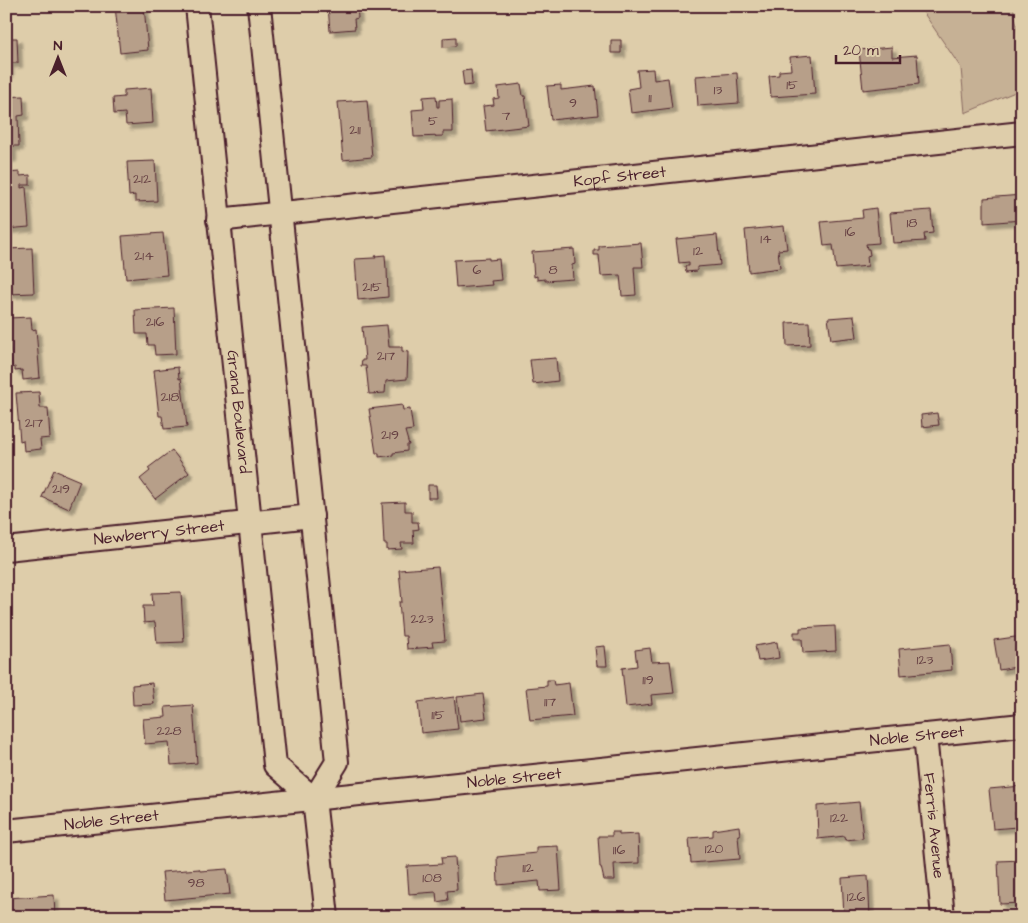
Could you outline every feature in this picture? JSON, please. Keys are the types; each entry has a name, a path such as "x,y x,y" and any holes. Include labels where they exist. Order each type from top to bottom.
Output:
{"street":[{"name":"Grand Boulevard","path":"197,6 275,765 314,799"},
{"path":"259,6 337,762 314,799 326,917"},
{"name":"Kopf Street","path":"218,220 1022,133"},
{"name":"Newberry Street","path":"6,549 312,516"},
{"name":"Noble Street","path":"6,831 1022,725"},
{"name":"Ferris Avenue","path":"925,735 943,917"}],"shaded area":[{"path":"919,6 1013,6 1022,51 1022,89 965,113 961,68"}],"building":[{"path":"115,6 144,6 148,50 120,53"},
{"path":"328,6 357,6 358,18 354,19 355,29 330,31"},
{"path":"456,37 456,46 443,47 443,38"},
{"path":"6,38 17,38 18,63 9,63 9,73 6,73"},
{"path":"611,40 621,40 621,53 611,53"},
{"path":"892,47 892,57 917,55 919,84 863,90 859,50"},
{"path":"812,55 815,94 771,97 769,76 779,75 779,71 791,70 790,57"},
{"path":"653,69 654,80 668,78 672,108 631,113 628,89 639,87 637,70"},
{"path":"471,70 472,85 464,86 462,71"},
{"path":"737,73 739,103 698,106 696,76"},
{"path":"521,84 523,96 525,96 529,126 486,131 483,106 494,105 493,99 499,98 498,87"},
{"path":"561,85 561,90 595,86 598,115 551,120 547,86"},
{"path":"151,88 153,123 126,125 125,113 114,114 113,98 124,97 124,90"},
{"path":"23,96 24,115 18,116 19,146 12,146 12,157 6,158 6,97"},
{"path":"436,96 437,107 439,107 439,100 452,99 453,132 443,132 443,136 414,137 412,110 424,109 423,97"},
{"path":"367,100 372,157 343,160 338,102"},
{"path":"155,161 157,201 135,202 135,195 129,196 127,162"},
{"path":"20,172 20,176 30,175 30,185 21,185 21,188 26,187 29,227 6,229 6,173"},
{"path":"1022,195 1022,220 984,223 984,198"},
{"path":"876,208 879,243 866,244 870,255 867,256 868,266 836,269 833,245 824,246 821,222 863,218 862,210"},
{"path":"931,210 933,233 924,234 925,241 893,243 890,213"},
{"path":"784,226 787,249 778,250 780,268 749,272 745,230"},
{"path":"163,233 167,275 126,279 122,236"},
{"path":"717,235 720,265 697,267 697,271 686,272 685,266 689,266 689,262 679,263 676,239"},
{"path":"641,243 643,267 634,267 636,295 622,296 620,275 601,276 599,255 594,255 594,250 599,250 599,246"},
{"path":"32,248 34,293 8,294 6,249"},
{"path":"574,249 573,279 545,281 545,279 537,280 537,276 534,277 532,252"},
{"path":"385,255 388,297 358,300 355,259 376,258 375,256"},
{"path":"489,258 489,260 499,259 501,280 491,281 492,285 456,288 454,260"},
{"path":"174,308 176,354 155,355 154,345 148,345 147,334 136,334 135,310"},
{"path":"854,316 857,337 831,340 828,318"},
{"path":"31,317 32,330 36,329 40,378 23,380 22,370 15,371 15,367 12,368 8,318"},
{"path":"809,322 810,345 787,346 786,323"},
{"path":"387,325 389,347 402,347 402,351 408,352 407,379 386,381 385,393 369,394 366,366 361,366 362,360 365,360 362,327"},
{"path":"556,358 558,381 533,384 530,360"},
{"path":"178,367 187,427 164,429 162,416 159,416 154,370"},
{"path":"39,392 40,408 48,408 50,438 40,439 41,449 24,451 23,440 20,441 16,393"},
{"path":"402,405 403,410 410,409 413,430 405,431 409,445 407,445 407,451 379,457 379,453 376,453 369,409"},
{"path":"937,413 939,425 922,427 921,415"},
{"path":"172,450 189,473 155,499 140,479 150,471 148,468"},
{"path":"54,470 80,481 69,509 42,497"},
{"path":"428,485 436,485 437,498 428,498"},
{"path":"405,502 405,511 412,511 412,522 418,522 419,529 413,530 414,543 401,543 402,549 387,550 387,544 384,544 382,503"},
{"path":"438,567 445,641 432,642 433,647 407,649 406,636 402,636 399,602 402,602 399,570"},
{"path":"181,592 184,642 157,643 155,622 144,623 143,606 153,606 152,593"},
{"path":"835,626 836,651 803,653 802,639 794,639 794,632 800,632 800,628"},
{"path":"1022,636 1022,666 999,670 994,640"},
{"path":"777,642 779,658 758,661 755,646"},
{"path":"950,644 952,670 901,675 899,649"},
{"path":"605,646 607,666 597,666 595,647"},
{"path":"650,648 652,662 670,661 674,693 651,695 652,704 626,707 622,668 637,666 635,650"},
{"path":"547,680 553,680 554,685 569,683 573,716 530,720 526,688 547,686"},
{"path":"152,683 154,704 133,705 132,685"},
{"path":"483,694 486,718 460,721 457,697"},
{"path":"454,697 458,729 421,733 418,702"},
{"path":"193,705 197,763 171,765 169,742 145,744 143,719 166,717 165,707"},
{"path":"1022,786 1022,811 1015,812 1017,827 993,829 989,789"},
{"path":"859,802 863,838 846,840 845,836 818,839 817,806"},
{"path":"739,826 740,859 691,863 689,838 713,836 713,830"},
{"path":"612,832 619,832 619,835 638,834 639,863 614,864 615,880 604,880 600,867 598,836 612,836"},
{"path":"558,846 561,890 540,891 539,881 498,885 497,857 536,853 536,847"},
{"path":"455,857 457,890 447,891 448,900 437,902 436,892 409,894 407,866 442,864 441,858"},
{"path":"1022,860 1022,903 1000,904 998,861"},
{"path":"199,869 200,871 227,869 230,894 165,900 162,872"},
{"path":"868,876 870,917 844,917 842,878"},
{"path":"54,895 55,917 8,917 7,898"}]}
